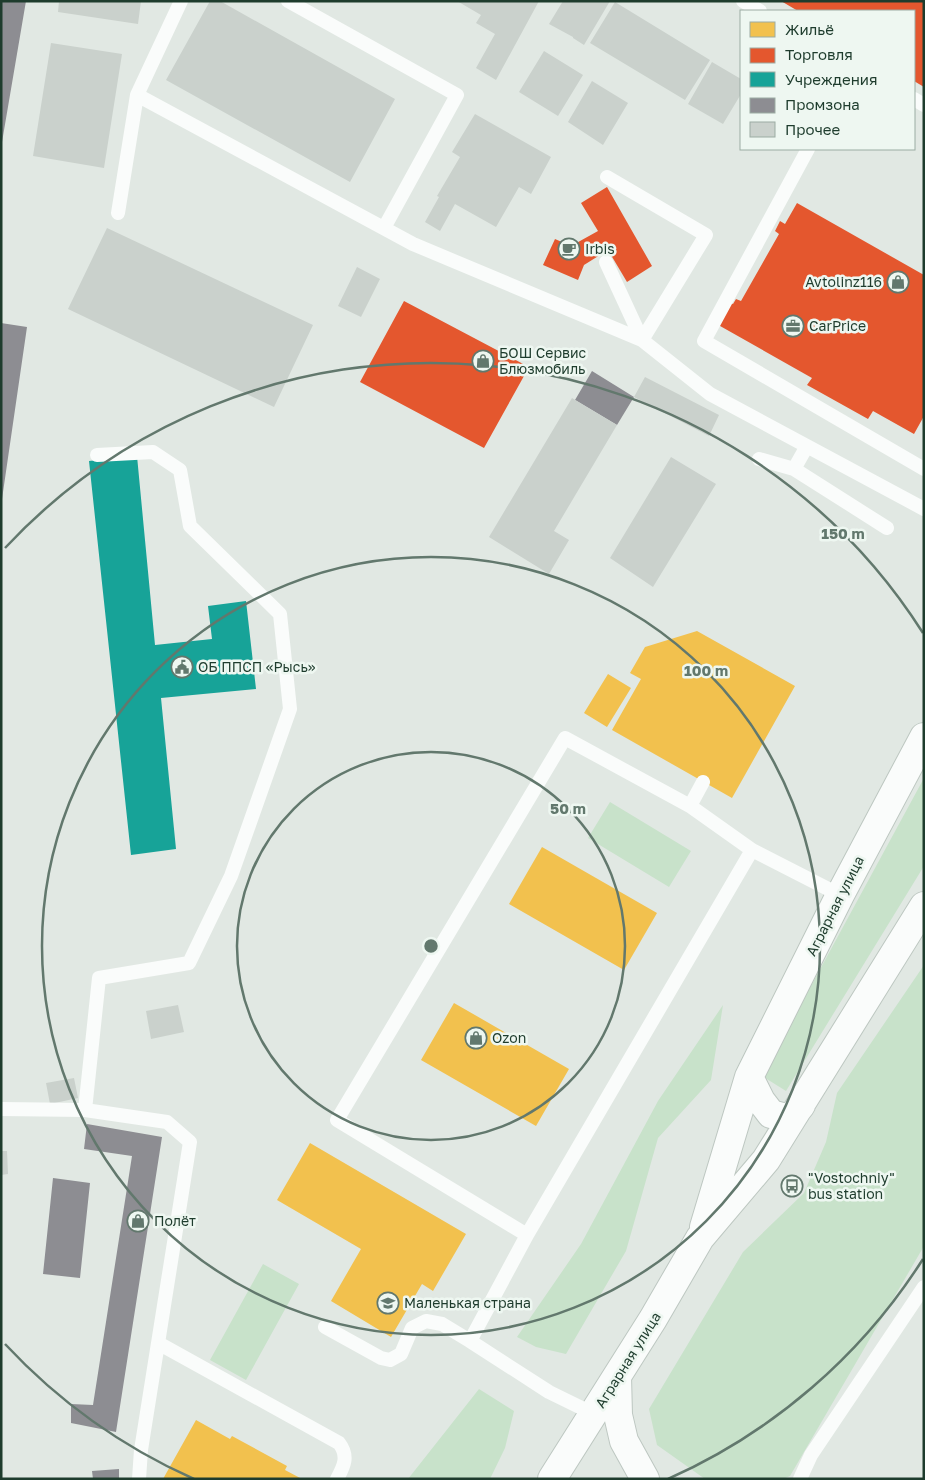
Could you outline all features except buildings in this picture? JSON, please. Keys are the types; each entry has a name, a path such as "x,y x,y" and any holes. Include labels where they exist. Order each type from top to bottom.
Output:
{"street":[{"name":"Аграрная улица","path":"700,1238 749,1077 840,895 924,738"},
{"name":"Аграрная улица","path":"552,1479 653,1319 700,1238 766,1160 924,906"},
{"name":"Аграрная улица","path":"749,1077 761,1101 771,1114 790,1119 802,1104"},
{"path":"617,1376 618,1415 624,1441 645,1479"}],"lane":[{"path":"118,213 137,95 181,1"},
{"path":"288,1 457,95 384,228"},
{"path":"743,1 758,10"},
{"path":"137,95 414,244 642,340 710,394 924,509"},
{"path":"807,150 704,341 924,469"},
{"path":"607,177 706,235 642,340"},
{"path":"606,262 642,340"},
{"path":"794,469 807,446"},
{"path":"86,1110 99,978 190,963 232,876 290,709 280,614 190,526 180,470 153,452 97,455"},
{"path":"759,459 794,469 887,528"},
{"path":"527,1235 337,1120 565,738 690,806 752,850 840,895"},
{"path":"690,806 703,782"},
{"path":"470,1341 527,1235 752,850"},
{"path":"1,1109 86,1110 167,1122 190,1142 141,1450 139,1479"},
{"path":"800,1479 811,1455 924,1287"},
{"path":"325,1327 381,1358 390,1360 402,1354 412,1328 426,1321 442,1324 550,1392 594,1414"},
{"path":"158,1344 339,1443 343,1448 345,1461 336,1479"}],"green space":[{"path":"924,778 924,866 786,1091 762,1076"},
{"path":"610,802 691,851 669,887 588,838"},
{"path":"924,965 924,1246 790,1476 783,1479 705,1479 657,1445 649,1409 743,1252 804,1193 826,1142 837,1093"},
{"path":"723,1005 711,1080 658,1138 626,1251 566,1354 536,1347 517,1337 581,1244 658,1101"},
{"path":"263,1264 299,1284 246,1380 210,1360"},
{"path":"479,1389 514,1411 505,1448 490,1479 408,1479"}],"place":[{"name":"Irbis","path":"569,249"},
{"name":"Avtolinz116","path":"898,282"},
{"name":"CarPrice","path":"793,326"},
{"name":"БОШ Сервис Блюзмобиль","path":"483,361"},
{"name":"ОБ ППСП «Рысь»","path":"182,667"},
{"name":"Ozon","path":"476,1038"},
{"name":"\"Vostochniy\" bus station","path":"792,1186"},
{"name":"Полёт","path":"138,1221"},
{"name":"Маленькая страна","path":"388,1303"}]}
